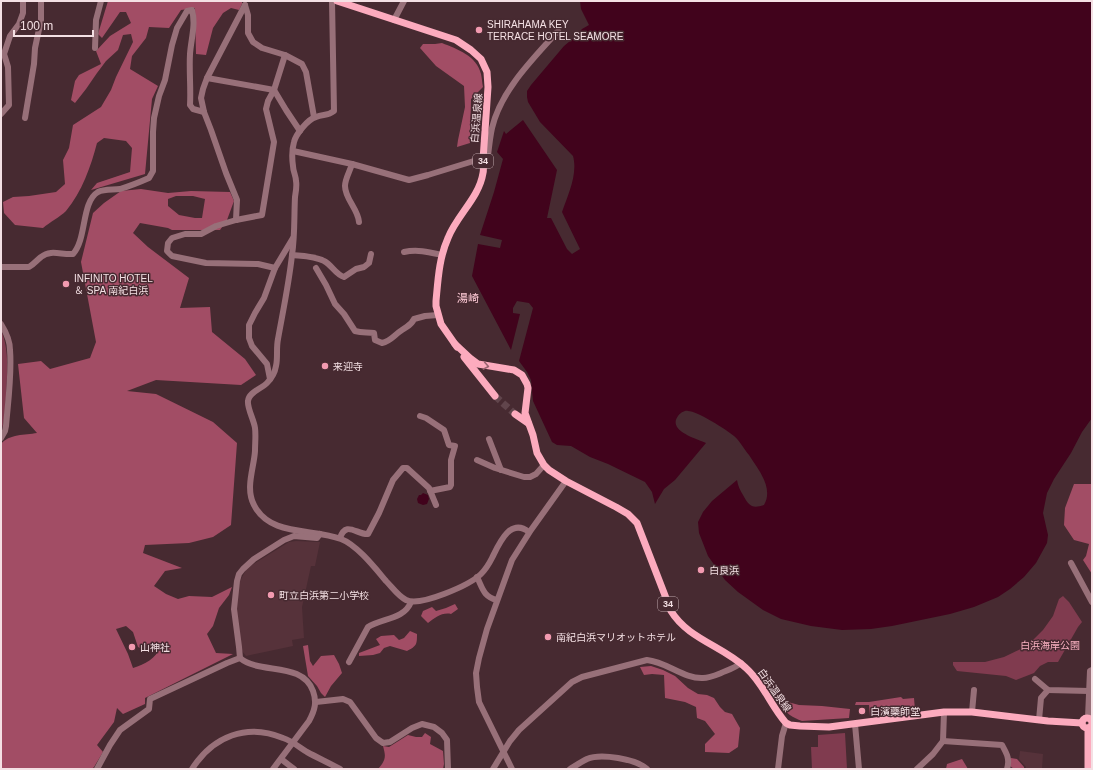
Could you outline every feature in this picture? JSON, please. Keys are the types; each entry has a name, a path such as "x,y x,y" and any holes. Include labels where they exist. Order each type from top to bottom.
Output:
{"main road":[{"name":"白浜温泉線","path":"337,1 456,40 481,59 487,72 488,87 482,160 483,171 479,186 471,201 453,226 442,255 436,301 438,315 443,328 456,344 478,364 514,370 522,375 527,384 528,394 525,413 534,435 537,453 544,465 548,470 566,481 628,514 637,523 675,619 693,634 732,656 741,663 758,681 786,722 796,726 829,727 944,712 972,712 1039,720 1089,723"},
{"name":"白浜温泉線","path":"456,344 461,353 495,396"},
{"path":"515,414 530,424"},
{"path":"1088,769 1089,723"}],"street":[{"path":"1,114 9,104 8,67 4,54 10,36 19,24 23,12 23,1"},
{"path":"25,118 34,64 41,1"},
{"path":"96,48 96,20 101,1"},
{"path":"332,1 334,111 329,114 314,117 300,131 294,142 292,165 296,181 292,255 277,346 277,364 275,372 267,383 250,395 247,402 255,428 255,451 250,481 251,499 260,514 273,524 294,530 340,538 351,544 396,592 407,601 412,602 439,596 477,577 489,564 498,545 512,529 525,529 529,532"},
{"path":"394,20 404,1"},
{"path":"245,3 248,15 248,33 253,42 262,48 302,64 306,72 314,117"},
{"path":"236,220 237,200 204,112 201,98 207,78 245,3"},
{"path":"1,268 29,267 42,256 50,252 73,254 79,243 87,209 93,198 99,192 120,189 149,178 153,171 152,132 154,118 159,96 165,80 172,45 177,28 187,11 192,10 194,16 194,31 190,53 190,105 193,109 204,112"},
{"path":"293,151 352,164 409,180 477,160 487,160 493,127 504,99 529,63 558,31"},
{"path":"275,268 258,264 206,263 172,256 167,251 168,243 172,238 185,234 201,234 216,226 248,217 262,215 264,211 274,142 266,109 285,56"},
{"path":"207,78 274,90 300,131"},
{"path":"352,164 345,185 346,194 359,222"},
{"path":"270,379 268,364 252,346 249,338 249,325 264,298 275,268 293,237"},
{"path":"404,252 411,250 442,255"},
{"path":"292,255 316,258 324,261 339,275 344,277 369,263 371,254"},
{"path":"316,268 335,304 344,314 354,331 364,334 374,333 376,340 382,343 391,340 402,330 412,324 414,319 438,315"},
{"path":"1,324 7,336 10,350 6,426 1,438"},
{"path":"420,416 426,418 444,430 449,445 455,446 451,460 450,487 430,491"},
{"path":"489,439 501,470"},
{"path":"477,460 501,470 524,477 530,477 536,474 544,465"},
{"path":"340,538 346,530 355,530 368,534 380,513 393,480 403,468 407,468 429,488 436,505"},
{"path":"512,769 479,702 476,673 487,629 512,560 529,532 566,481"},
{"path":"240,658 234,609 237,581 242,569 254,559 284,540 296,536 317,538 320,534"},
{"path":"1071,563 1092,602"},
{"path":"477,577 486,595 497,600"},
{"path":"349,662 368,627 372,624 397,616 412,602"},
{"path":"97,769 120,730 149,709 150,699 227,662 240,658 255,666 278,669 304,678 311,687 316,702 310,721 273,769"},
{"path":"493,769 510,740 572,682 582,677 647,660 655,660 695,678 705,678 741,663"},
{"path":"1089,723 1089,691 1091,671"},
{"path":"1035,679 1048,690 1089,691"},
{"path":"972,712 974,690"},
{"path":"1039,720 1041,698 1048,690"},
{"path":"316,702 343,699 350,702 376,738 383,743 390,742 412,728 422,724 434,727 442,733 447,740 448,769"},
{"path":"917,769 933,754 943,741 944,712"},
{"path":"778,769 782,736 786,722"},
{"path":"855,724 859,769"},
{"path":"192,769 206,751 214,745 232,735 248,732 264,733 293,742 307,752 340,769"},
{"path":"943,741 1002,745 1008,756 1007,769"},
{"path":"570,769 587,759 598,757 612,757 637,763 647,769"},
{"path":"281,760 294,769"}],"shaded area":[{"path":"108,1 242,1 242,4 239,10 231,8 223,13 213,28 206,55 196,54 195,8 181,10 169,28 149,27 146,38 132,56 130,69 158,86 152,99 145,174 91,190 97,183 130,172 132,148 126,141 104,138 97,143 92,161 77,196 66,211 43,228 15,225 4,213 3,202 13,197 56,192 65,184 63,160 69,148 73,125 101,107 111,90 133,42 131,34 123,35 118,50 106,61 75,103 71,100 75,81 79,75 101,64 96,51 110,36 131,23 126,12 120,12 102,38 98,34"},
{"path":"580,1 1092,1 1092,418 1082,432 1047,493 1043,513 1048,535 1047,543 1036,563 1024,577 1010,589 998,597 974,607 950,614 871,629 842,630 811,626 781,619 763,610 738,592 725,580 708,556 699,533 698,522 703,512 712,501 737,480 742,493 751,506 756,507 764,505 767,499 764,479 749,455 736,438 730,433 698,414 685,411 680,414 676,421 676,426 684,434 706,443 675,480 664,489 655,504 652,492 645,482 590,457 571,446 557,445 552,442 533,401 531,380 519,361 533,308 529,303 517,301 513,308 513,313 520,314 511,350 472,276 478,244 500,248 502,240 480,235 503,159 497,152 504,131 506,134 523,120 557,170 547,218 551,218 567,249 572,254 580,249 562,212 573,177 573,156 540,122 528,102 527,91 564,46 582,29 589,25 581,9"},
{"path":"442,43 466,54 471,58 479,68 482,77 483,87 471,99 470,143 457,147 465,107 464,86 436,66 420,48 423,44"},
{"path":"141,189 168,193 191,191 230,192 234,201 227,220 220,230 172,230 140,223 133,233 148,247 189,278 180,308 210,307 212,332 245,359 256,375 241,385 156,380 127,391 156,394 213,422 237,443 231,525 213,537 189,543 145,545 143,553 182,568 165,571 154,586 166,594 178,599 189,596 212,597 232,587 229,595 219,608 213,626 207,634 216,653 233,654 145,698 145,704 123,714 117,708 114,722 97,745 103,752 92,769 1,769 1,444 8,438 37,433 24,418 18,364 41,361 50,369 90,358 96,342 81,262 93,213 121,191","holes":["176,196 193,196 205,199 202,218 179,215 168,206 168,199","126,626 133,632 138,647 144,650 154,646 160,647 153,658 142,665 133,668 116,629"]},
{"path":"1074,484 1092,484 1092,574 1083,560 1086,556 1089,544 1074,540 1064,525 1065,508"},
{"path":"423,493 428,495 429,499 427,504 423,505 418,503 417,499 419,495"},
{"name":"町立白浜第二小学校","path":"289,542 320,542 315,566 311,566 302,607 304,638 292,640 293,646 246,656 242,651 236,612 239,583 246,570 252,565"},
{"path":"455,604 458,609 451,614 436,617 428,623 421,616 423,611 432,607 436,611"},
{"path":"410,631 417,634 417,640 415,646 407,651 390,646 384,648 380,653 359,656 359,653 380,645 376,639 381,636 394,635 399,640 404,638"},
{"path":"308,645 310,661 313,666 321,656 334,655 342,673 331,686 325,697 308,676 303,646"},
{"path":"651,666 675,676 688,688 698,694 707,695 714,698 725,712 732,714 740,728 738,747 729,753 705,752 705,744 715,734 705,721 697,718 696,707 685,702 665,698 664,675 644,675 640,667"},
{"path":"901,697 903,699 914,698 915,710 870,716 869,705 855,705 856,702 869,702"},
{"path":"784,701 799,705 850,709 849,718 802,721 790,715 782,708 780,705"},
{"path":"425,733 431,737 430,744 443,751 443,769 378,769 385,758 383,746 389,747 408,735 422,737"},
{"path":"1020,751 1043,754 1042,769 1026,769 1019,759"},
{"path":"1011,758 1017,759 1024,769 1014,769 1010,766"},
{"path":"962,759 968,769 946,769 947,764"}],"green space":[{"path":"1,330 6,346 7,381 5,411 1,432"},
{"name":"白浜海岸公園","path":"1063,596 1069,602 1082,622 1058,662 1048,662 1040,666 1034,673 1016,680 1006,676 957,671 953,665 953,662 985,662 1004,657 1027,646 1043,630 1053,616 1059,599"},
{"path":"845,733 847,769 812,769 811,747 818,747 818,735"}],"tunnel":[{"path":"495,396 515,414"}],"place":[{"name":"SHIRAHAMA KEY TERRACE HOTEL SEAMORE","path":"479,30"},
{"name":"INFINITO HOTEL ＆ SPA 南紀白浜","path":"66,284"},
{"name":"来迎寺","path":"325,366"},
{"name":"白良浜","path":"701,570"},
{"name":"町立白浜第二小学校","path":"271,595"},
{"name":"南紀白浜マリオットホテル","path":"548,637"},
{"name":"山神社","path":"132,647"},
{"name":"白濱藥師堂","path":"862,711"}],"district":[{"name":"湯崎","path":"468,298"}]}
